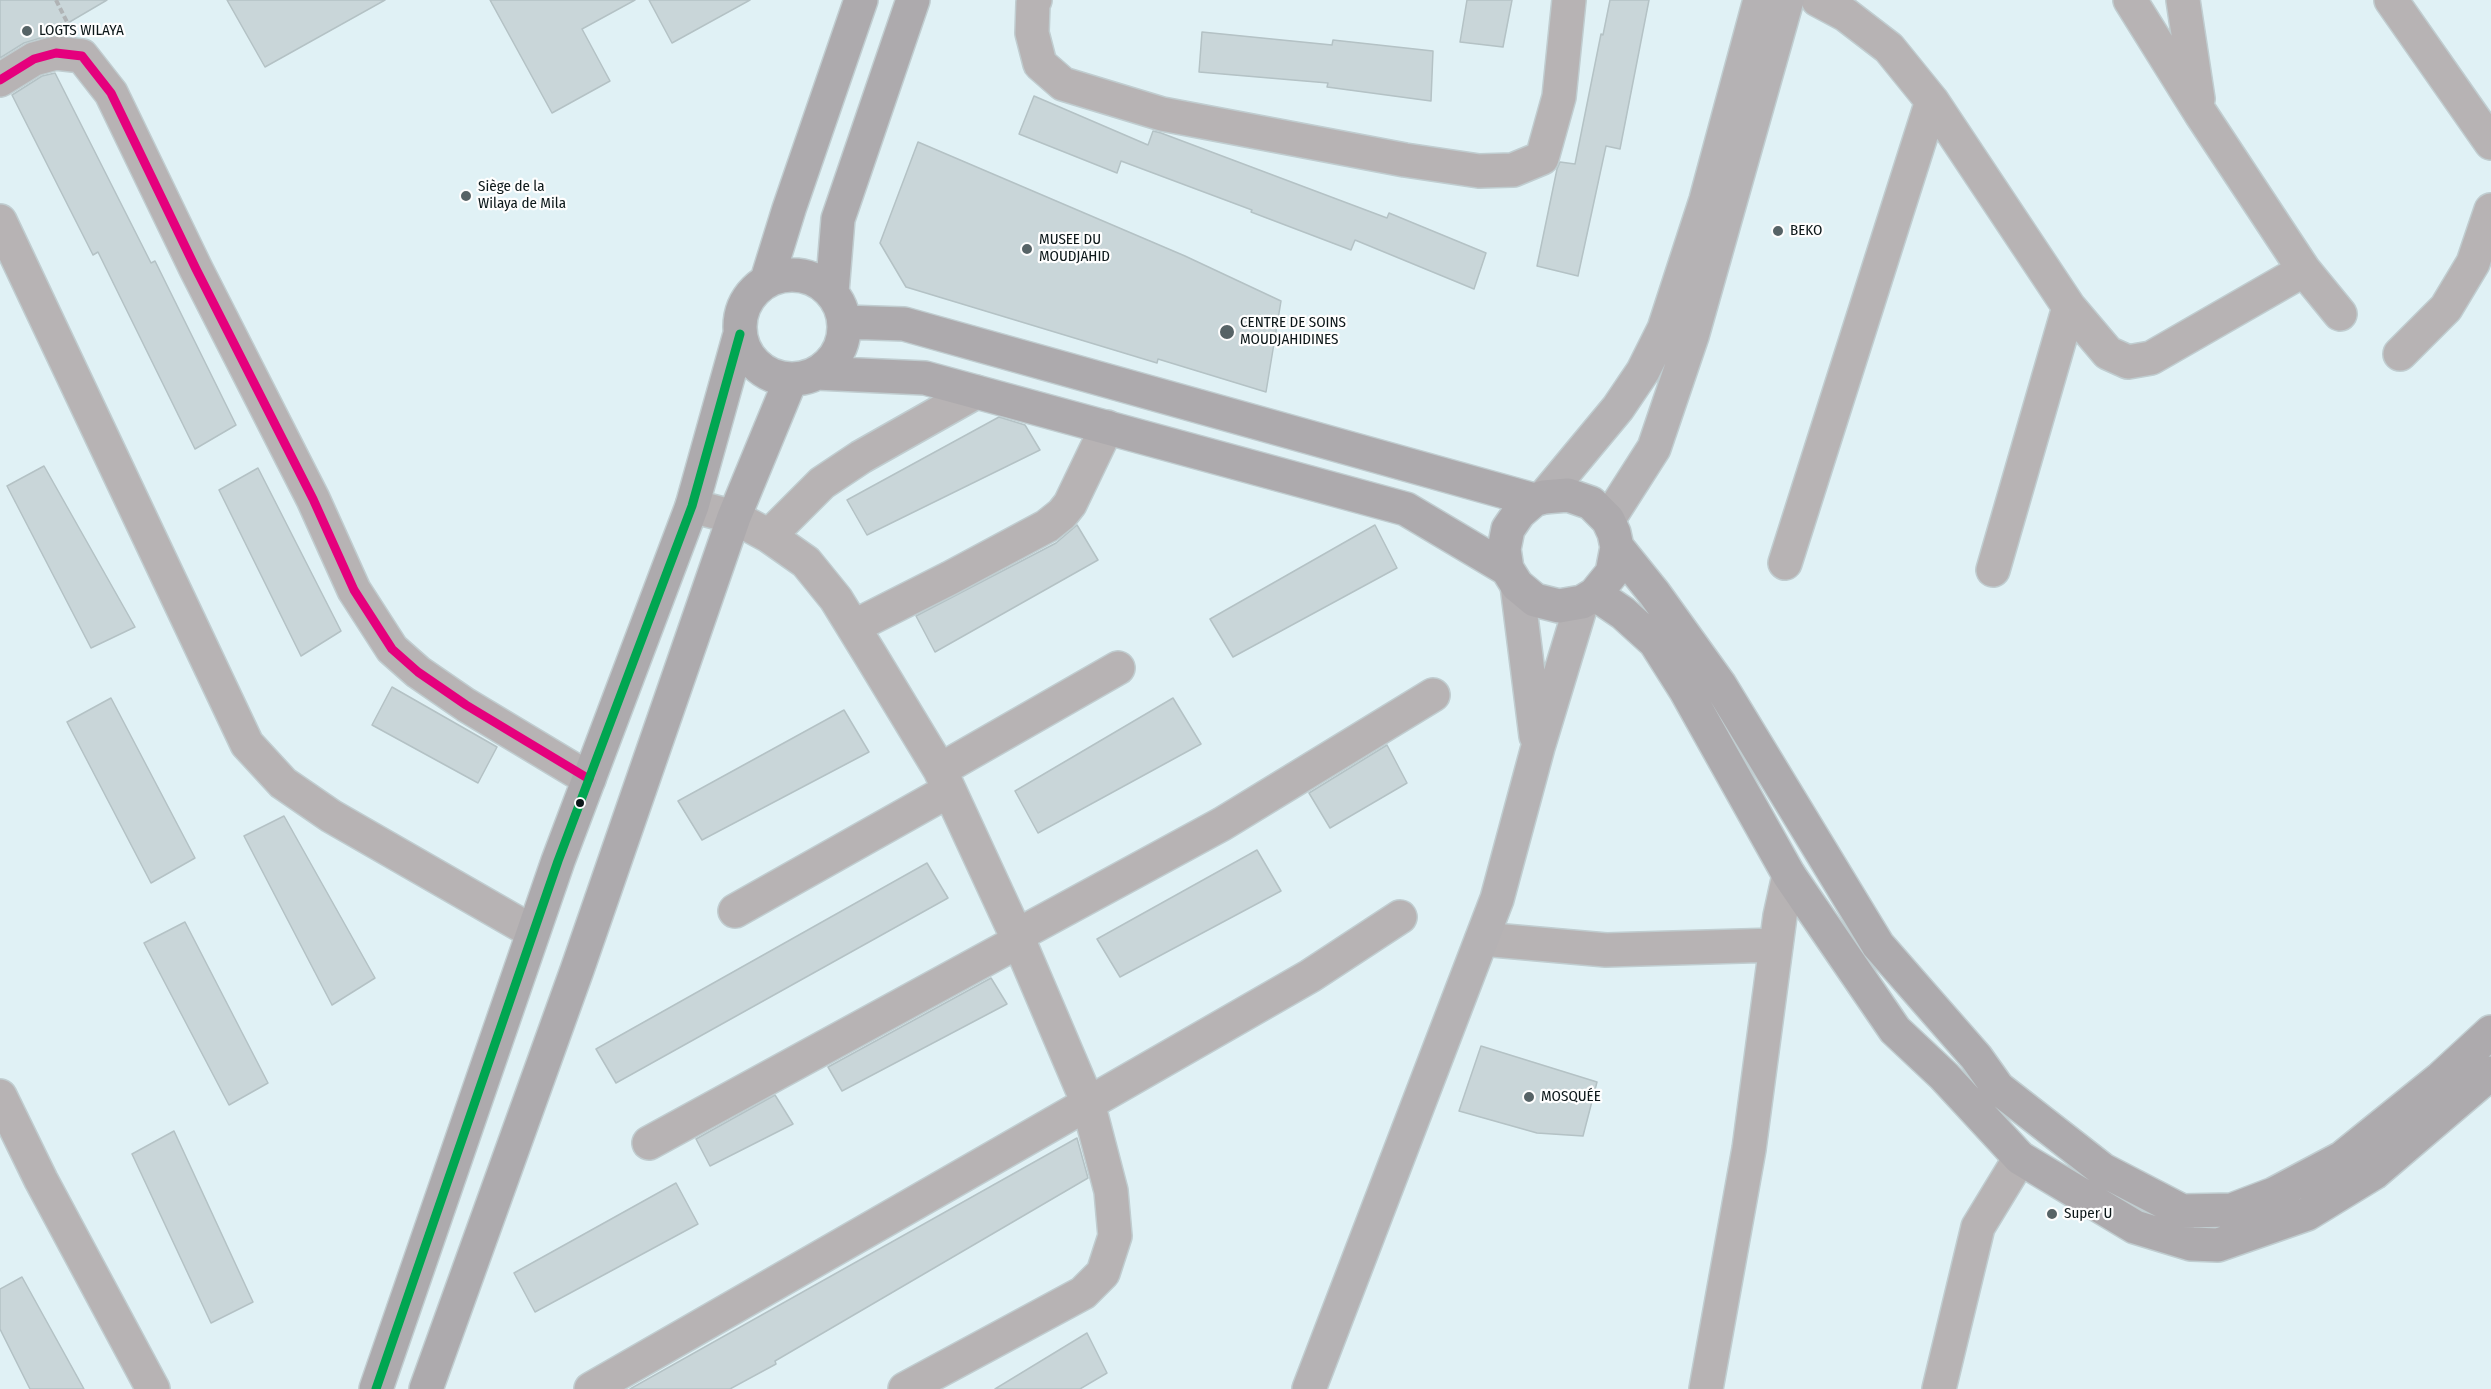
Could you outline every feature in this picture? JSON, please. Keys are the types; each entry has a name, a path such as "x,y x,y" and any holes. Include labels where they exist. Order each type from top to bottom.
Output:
{"main road":[{"path":"767,280 789,208 861,0"},
{"path":"832,292 838,219 913,0"},
{"path":"1538,747 1512,577 1504,549 1508,529 1519,513 1539,498 1618,408 1643,371 1664,329 1706,200 1760,0"},
{"path":"1312,1388 1497,899 1538,747 1589,598 1612,573 1612,534 1661,430 1692,336 1787,0"},
{"path":"376,1389 533,932 692,506 740,334 740,318 745,303 754,290 767,280 784,275 801,275 818,281 832,292 845,322 843,338 838,352 828,365 803,376 734,518 581,959 426,1389"},
{"path":"845,322 904,324 1539,498 1568,495 1591,503 1720,685 1878,945 1976,1057 1998,1088 2103,1170 2182,1211 2232,1210 2274,1194 2343,1158 2441,1078 2491,1032"},
{"path":"740,334 746,351 757,366 772,375 925,378 1406,509 1512,577 1535,600 1559,606 1589,598 1623,613 1655,642 1686,691 1789,875 1895,1030 1944,1076 2020,1158 2135,1227 2191,1244 2218,1245 2307,1214 2374,1173 2491,1073"}],"street":[{"path":"1035,0 1032,33 1040,64 1064,84 1162,114 1405,160 1479,171 1513,170 1542,158 1559,97 1569,0"},
{"path":"1818,0 1846,15 1889,48 1932,101 2069,307 2108,353 2128,363 2151,358 2304,270"},
{"path":"2130,0 2201,114 2304,270 2340,314"},
{"path":"2183,0 2201,114"},
{"path":"2391,0 2491,143"},
{"path":"0,80 34,59 56,53 82,56 111,93 196,269 313,499 354,590 392,649 418,672 466,705 589,778"},
{"path":"1785,563 1932,101"},
{"path":"2400,354 2446,308 2473,263 2489,219"},
{"path":"0,221 247,744 283,783 331,816 533,932"},
{"path":"1993,570 2069,307"},
{"path":"769,536 822,483 861,457 976,392"},
{"path":"853,627 1047,526 1070,504 1107,427"},
{"path":"692,506 734,518 769,536 806,562 836,599 944,780 1018,938 1088,1102 1111,1191 1115,1236 1103,1273 1083,1293 905,1389"},
{"path":"735,912 1118,668"},
{"path":"650,1143 1222,824 1433,695"},
{"path":"1706,1389 1749,1149 1780,916 1789,875"},
{"path":"591,1389 1310,976 1400,917"},
{"path":"1482,939 1606,950 1776,945"},
{"path":"0,1096 41,1180 153,1389"},
{"path":"1939,1389 1978,1227 2020,1158"}],"building":[{"name":"LOGTS WILAYA","path":"0,0 107,0 44,37 24,43 0,58"},
{"path":"227,0 385,0 265,67"},
{"path":"490,0 635,0 582,29 610,81 552,113"},
{"path":"649,0 750,0 672,43"},
{"path":"1467,0 1512,0 1503,47 1460,42"},
{"path":"1610,0 1649,0 1620,149 1606,146 1578,276 1537,266 1557,169 1560,162 1575,164"},
{"path":"1202,32 1332,45 1333,40 1433,51 1431,101 1327,87 1328,83 1199,72"},
{"path":"55,73 151,263 155,261 236,425 195,449 98,252 93,255 12,95 42,76"},
{"path":"1034,96 1148,145 1153,131 1161,133 1387,218 1389,213 1486,253 1474,289 1355,240 1351,250 1121,161 1117,173 1019,134"},
{"name":"MUSEE DU MOUDJAHID","path":"918,142 1185,256 1281,301 1266,392 1158,359 1157,363 906,287 880,243"},
{"path":"999,417 1025,425 1040,450 867,535 847,500"},
{"path":"44,466 135,627 91,648 7,486"},
{"path":"258,468 341,631 301,656 219,490"},
{"path":"1077,525 1098,560 935,652 916,616 1056,543"},
{"path":"1375,525 1397,568 1233,657 1210,619"},
{"path":"392,687 497,747 478,783 372,725"},
{"path":"111,698 195,858 151,883 67,722"},
{"path":"1173,698 1201,744 1038,833 1015,791"},
{"path":"844,710 869,752 702,840 678,801"},
{"path":"1387,745 1407,783 1330,828 1309,793"},
{"path":"284,816 375,978 332,1005 244,836"},
{"path":"1257,850 1281,891 1120,977 1097,939"},
{"path":"927,863 948,898 616,1083 596,1049"},
{"path":"185,922 268,1083 229,1105 144,943"},
{"path":"991,978 1007,1004 842,1091 828,1067"},
{"name":"MOSQUÉE","path":"1481,1046 1597,1082 1583,1136 1537,1133 1459,1111"},
{"path":"775,1095 793,1124 710,1166 696,1139"},
{"path":"174,1131 253,1302 211,1323 132,1154"},
{"path":"1077,1138 1088,1178 775,1361 776,1364 730,1389 630,1389"},
{"path":"676,1183 698,1224 535,1312 514,1273"},
{"path":"22,1277 84,1389 30,1389 0,1329 0,1289"},
{"path":"1087,1333 1107,1373 1080,1389 995,1389"}],"transit line":[{"path":"0,80 34,59 56,53 82,56 111,93 196,269 313,499 354,590 392,649 418,672 466,705 589,779"},
{"path":"376,1389 558,861 692,506 740,334"}],"place":[{"name":"LOGTS WILAYA","path":"27,31"},
{"name":"Siège de la Wilaya de Mila","path":"466,196"},
{"name":"BEKO","path":"1778,231"},
{"name":"MUSEE DU MOUDJAHID","path":"1027,249"},
{"name":"CENTRE DE SOINS MOUDJAHIDINES","path":"1227,332"},
{"name":"MOSQUÉE","path":"1529,1097"},
{"name":"Super U","path":"2052,1214"}]}
